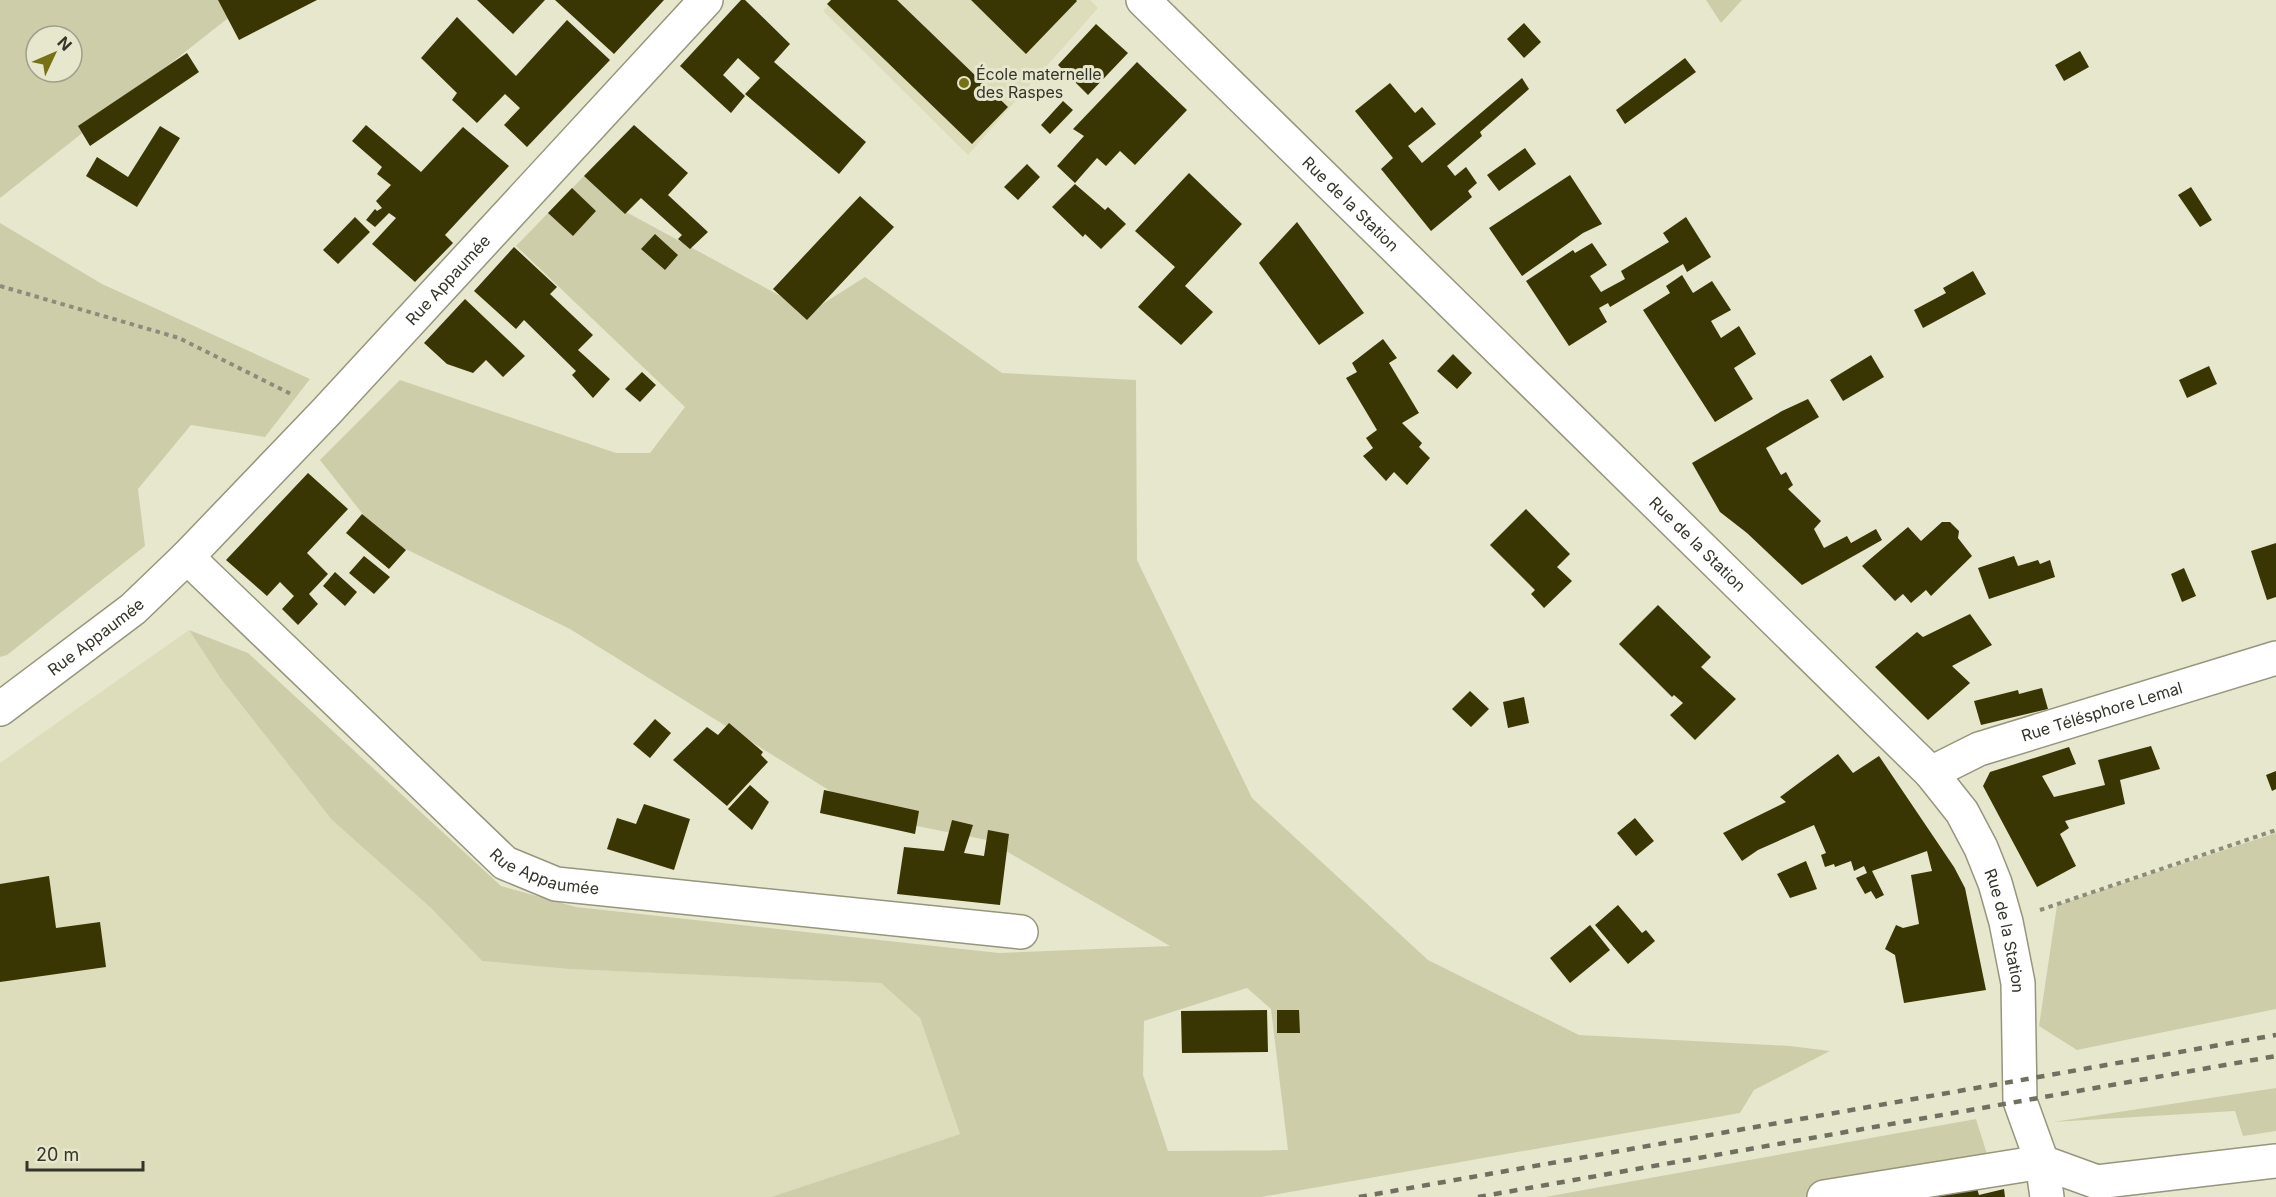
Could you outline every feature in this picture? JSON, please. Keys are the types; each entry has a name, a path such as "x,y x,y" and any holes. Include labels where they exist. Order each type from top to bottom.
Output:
{"street":[{"name":"Rue Appaumée","path":"0,709 133,609 186,557 326,412 706,0"},
{"name":"Rue de la Station","path":"1143,0 1931,772 1962,812 1981,848 1995,883 2006,922 2018,983 2020,1101 2042,1162 2047,1197"},
{"name":"Rue Appaumée","path":"186,557 505,862 556,884 1021,932"},
{"name":"Rue Télésphore Lemal","path":"1931,772 1979,749 2276,658"},
{"path":"1824,1197 2042,1162 2097,1182 2276,1161"}],"path":[{"path":"0,286 179,338 326,412"},
{"path":"2006,922 2276,830"}],"shaded area":[{"path":"0,0 237,0 242,7 0,198"},
{"name":"École maternelle des Raspes","path":"834,0 1090,0 1098,8 968,155 823,11"},
{"path":"1706,0 1742,0 1721,23"},
{"path":"586,174 628,213 810,312 865,277 1002,373 1136,380 1137,560 1252,798 1428,960 1579,1035 1790,1046 1830,1051 1754,1090 1740,1113 1261,1197 771,1197 960,1134 920,1018 881,983 569,969 482,961 431,908 332,820 221,679 189,630 248,653 501,886 576,907 999,953 1170,946 987,840 872,817 570,629 381,537 320,460 400,380 616,453 650,453 685,407 516,246","holes":["1247,988 1271,1009 1288,1150 1168,1151 1143,1075 1144,1021"]},
{"path":"0,223 102,284 310,379 265,437 191,425 138,489 145,546 7,655 0,657"},
{"path":"189,630 221,679 332,820 431,908 482,961 569,969 881,983 920,1018 960,1134 771,1197 0,1197 0,763"},
{"path":"2276,833 2276,1009 2077,1050 2039,1026 2057,905"},
{"path":"2276,1088 2276,1131 2243,1136 2235,1111 2053,1122"},
{"path":"1976,1119 1987,1154 1807,1197 1545,1197"}],"building":[{"path":"218,0 317,0 239,40"},
{"path":"477,0 545,0 513,34"},
{"path":"555,0 664,0 614,54"},
{"path":"741,0 745,0 790,44 774,62 866,142 839,174 745,94 760,78 738,58 723,75 745,96 731,113 680,66"},
{"path":"831,0 897,0 1008,107 972,144 827,4"},
{"path":"971,0 1076,0 1077,1 1026,54"},
{"path":"457,17 516,76 567,20 610,60 527,147 504,125 520,108 505,94 477,123 452,100 457,93 421,58"},
{"path":"1524,23 1541,42 1524,58 1507,39"},
{"path":"1096,24 1128,53 1088,95 1058,65"},
{"path":"2080,51 2089,67 2064,81 2055,65"},
{"path":"187,53 199,72 90,146 78,126"},
{"path":"1685,58 1696,72 1625,124 1616,110"},
{"path":"1137,62 1187,110 1135,165 1120,151 1106,166 1097,158 1075,183 1057,166 1084,136 1073,129"},
{"path":"1522,78 1529,89 1480,132 1482,136 1447,166 1455,176 1466,167 1477,183 1468,191 1472,197 1431,231 1381,169 1393,158 1355,111 1390,83 1415,113 1422,107 1436,124 1408,146 1422,163"},
{"path":"1063,101 1073,110 1050,134 1041,125"},
{"path":"366,125 421,172 463,127 509,166 445,235 453,243 415,282 372,244 396,218 389,213 375,227 366,220 375,209 377,211 382,208 376,201 391,185 377,174 382,167 352,141"},
{"path":"634,125 688,173 668,195 708,232 690,249 678,239 682,235 641,198 625,214 584,176"},
{"path":"160,126 180,138 137,207 86,176 97,157 128,177"},
{"path":"1525,148 1536,164 1499,191 1487,175"},
{"path":"1027,164 1040,177 1018,200 1004,187"},
{"path":"1189,173 1242,224 1185,286 1213,312 1181,345 1138,307 1175,267 1135,231"},
{"path":"1570,175 1602,224 1583,233 1522,276 1489,228"},
{"path":"1075,184 1105,210 1108,207 1126,224 1101,249 1085,234 1083,237 1052,207"},
{"path":"2191,187 2212,220 2200,227 2178,195"},
{"path":"572,188 596,211 573,236 548,213"},
{"path":"860,196 894,227 807,320 773,289"},
{"path":"355,217 370,232 338,264 323,250"},
{"path":"1686,217 1711,257 1687,272 1683,264 1610,307 1608,303 1599,308 1607,322 1569,346 1526,281 1573,250 1575,253 1592,243 1607,265 1590,276 1601,292 1625,279 1621,271 1669,242 1663,233"},
{"path":"1297,222 1364,313 1319,345 1259,263"},
{"path":"655,234 678,255 665,270 641,249"},
{"path":"514,247 557,287 550,294 593,335 578,350 610,379 593,398 572,375 576,371 524,320 516,329 474,291"},
{"path":"1973,271 1986,294 1923,328 1914,310 1946,293 1943,288"},
{"path":"1682,275 1693,293 1712,281 1731,310 1711,321 1721,338 1739,326 1756,354 1734,368 1753,399 1715,422 1643,310 1670,293 1666,286"},
{"path":"465,299 525,356 503,377 486,360 473,373 447,364 424,343"},
{"path":"1383,339 1397,358 1389,363 1419,413 1402,423 1422,443 1419,447 1430,458 1407,485 1394,472 1386,481 1363,456 1373,448 1366,438 1377,430 1346,378 1357,372 1352,363"},
{"path":"1453,354 1472,373 1457,389 1437,371"},
{"path":"1871,355 1884,377 1843,401 1830,380"},
{"path":"2209,366 2217,384 2187,398 2179,380"},
{"path":"642,372 656,385 640,402 625,389"},
{"path":"1808,399 1819,417 1766,448 1781,475 1786,472 1793,485 1788,489 1821,521 1814,529 1824,548 1847,536 1851,543 1876,529 1882,540 1802,585 1747,533 1720,512 1692,463 1782,411"},
{"path":"308,473 348,509 307,553 328,574 309,594 318,604 298,625 282,609 294,596 280,582 267,596 226,560"},
{"path":"1526,509 1570,554 1557,567 1572,581 1544,608 1531,594 1535,590 1490,545"},
{"path":"362,514 406,550 389,569 346,533"},
{"path":"1942,522 1950,522 1959,531 1958,538 1972,556 1931,596 1926,590 1911,603 1903,594 1895,601 1862,566 1908,527 1921,541"},
{"path":"2276,543 2276,597 2267,600 2251,551"},
{"path":"364,556 390,577 374,594 349,573"},
{"path":"2014,556 2018,566 2038,560 2040,564 2050,560 2055,577 1989,599 1978,568"},
{"path":"2184,568 2196,596 2182,602 2171,574"},
{"path":"335,572 357,592 345,606 323,586"},
{"path":"1658,605 1711,657 1701,667 1736,699 1695,740 1670,715 1683,703 1674,695 1672,697 1619,644"},
{"path":"1970,614 1992,645 1952,666 1970,683 1928,720 1875,667 1917,632 1923,637"},
{"path":"2042,688 2048,709 1981,725 1974,701 2018,690 2019,694"},
{"path":"1470,691 1489,709 1471,727 1452,709"},
{"path":"1524,697 1529,723 1508,728 1503,702"},
{"path":"655,719 671,733 650,758 633,744"},
{"path":"729,723 763,752 761,755 768,762 727,806 673,760 707,727 718,735"},
{"path":"2151,746 2160,769 2120,780 2125,804 2065,821 2069,828 2060,834 2076,866 2037,887 1983,786 1990,772 2069,747 2076,764 2042,776 2054,797 2105,785 2098,760"},
{"path":"1838,754 1853,773 1879,756 1954,867 1965,888 1986,990 1904,1003 1895,955 1885,949 1896,925 1903,928 1919,924 1911,875 1932,871 1927,851 1872,871 1884,895 1876,899 1871,891 1865,894 1856,878 1867,873 1864,866 1854,871 1851,861 1835,867 1834,864 1825,867 1821,855 1826,853 1814,825 1758,850 1742,861 1723,833 1786,802 1780,797"},
{"path":"2276,771 2276,789 2272,791 2266,775"},
{"path":"750,785 769,802 752,830 728,809"},
{"path":"824,790 919,811 915,834 820,813"},
{"path":"644,804 690,819 674,870 607,849 617,818 636,824"},
{"path":"1635,818 1654,841 1636,856 1617,833"},
{"path":"952,820 973,825 964,853 984,856 988,830 1009,834 1000,905 897,894 904,847 944,851"},
{"path":"1806,861 1817,889 1790,898 1777,874"},
{"path":"49,876 56,928 100,922 106,967 0,982 0,884"},
{"path":"1618,905 1642,933 1646,930 1655,941 1628,964 1595,925"},
{"path":"1590,925 1610,950 1570,983 1550,958"},
{"path":"1267,1010 1268,1052 1182,1053 1181,1011"},
{"path":"1277,1010 1299,1010 1300,1033 1277,1033"},
{"path":"1976,1185 1979,1195 2004,1189 2005,1197 1924,1197"}],"railway":[{"path":"1359,1197 2276,1035"},
{"path":"1478,1197 2276,1056"}],"place":[{"name":"École maternelle des Raspes","path":"964,83"}]}
